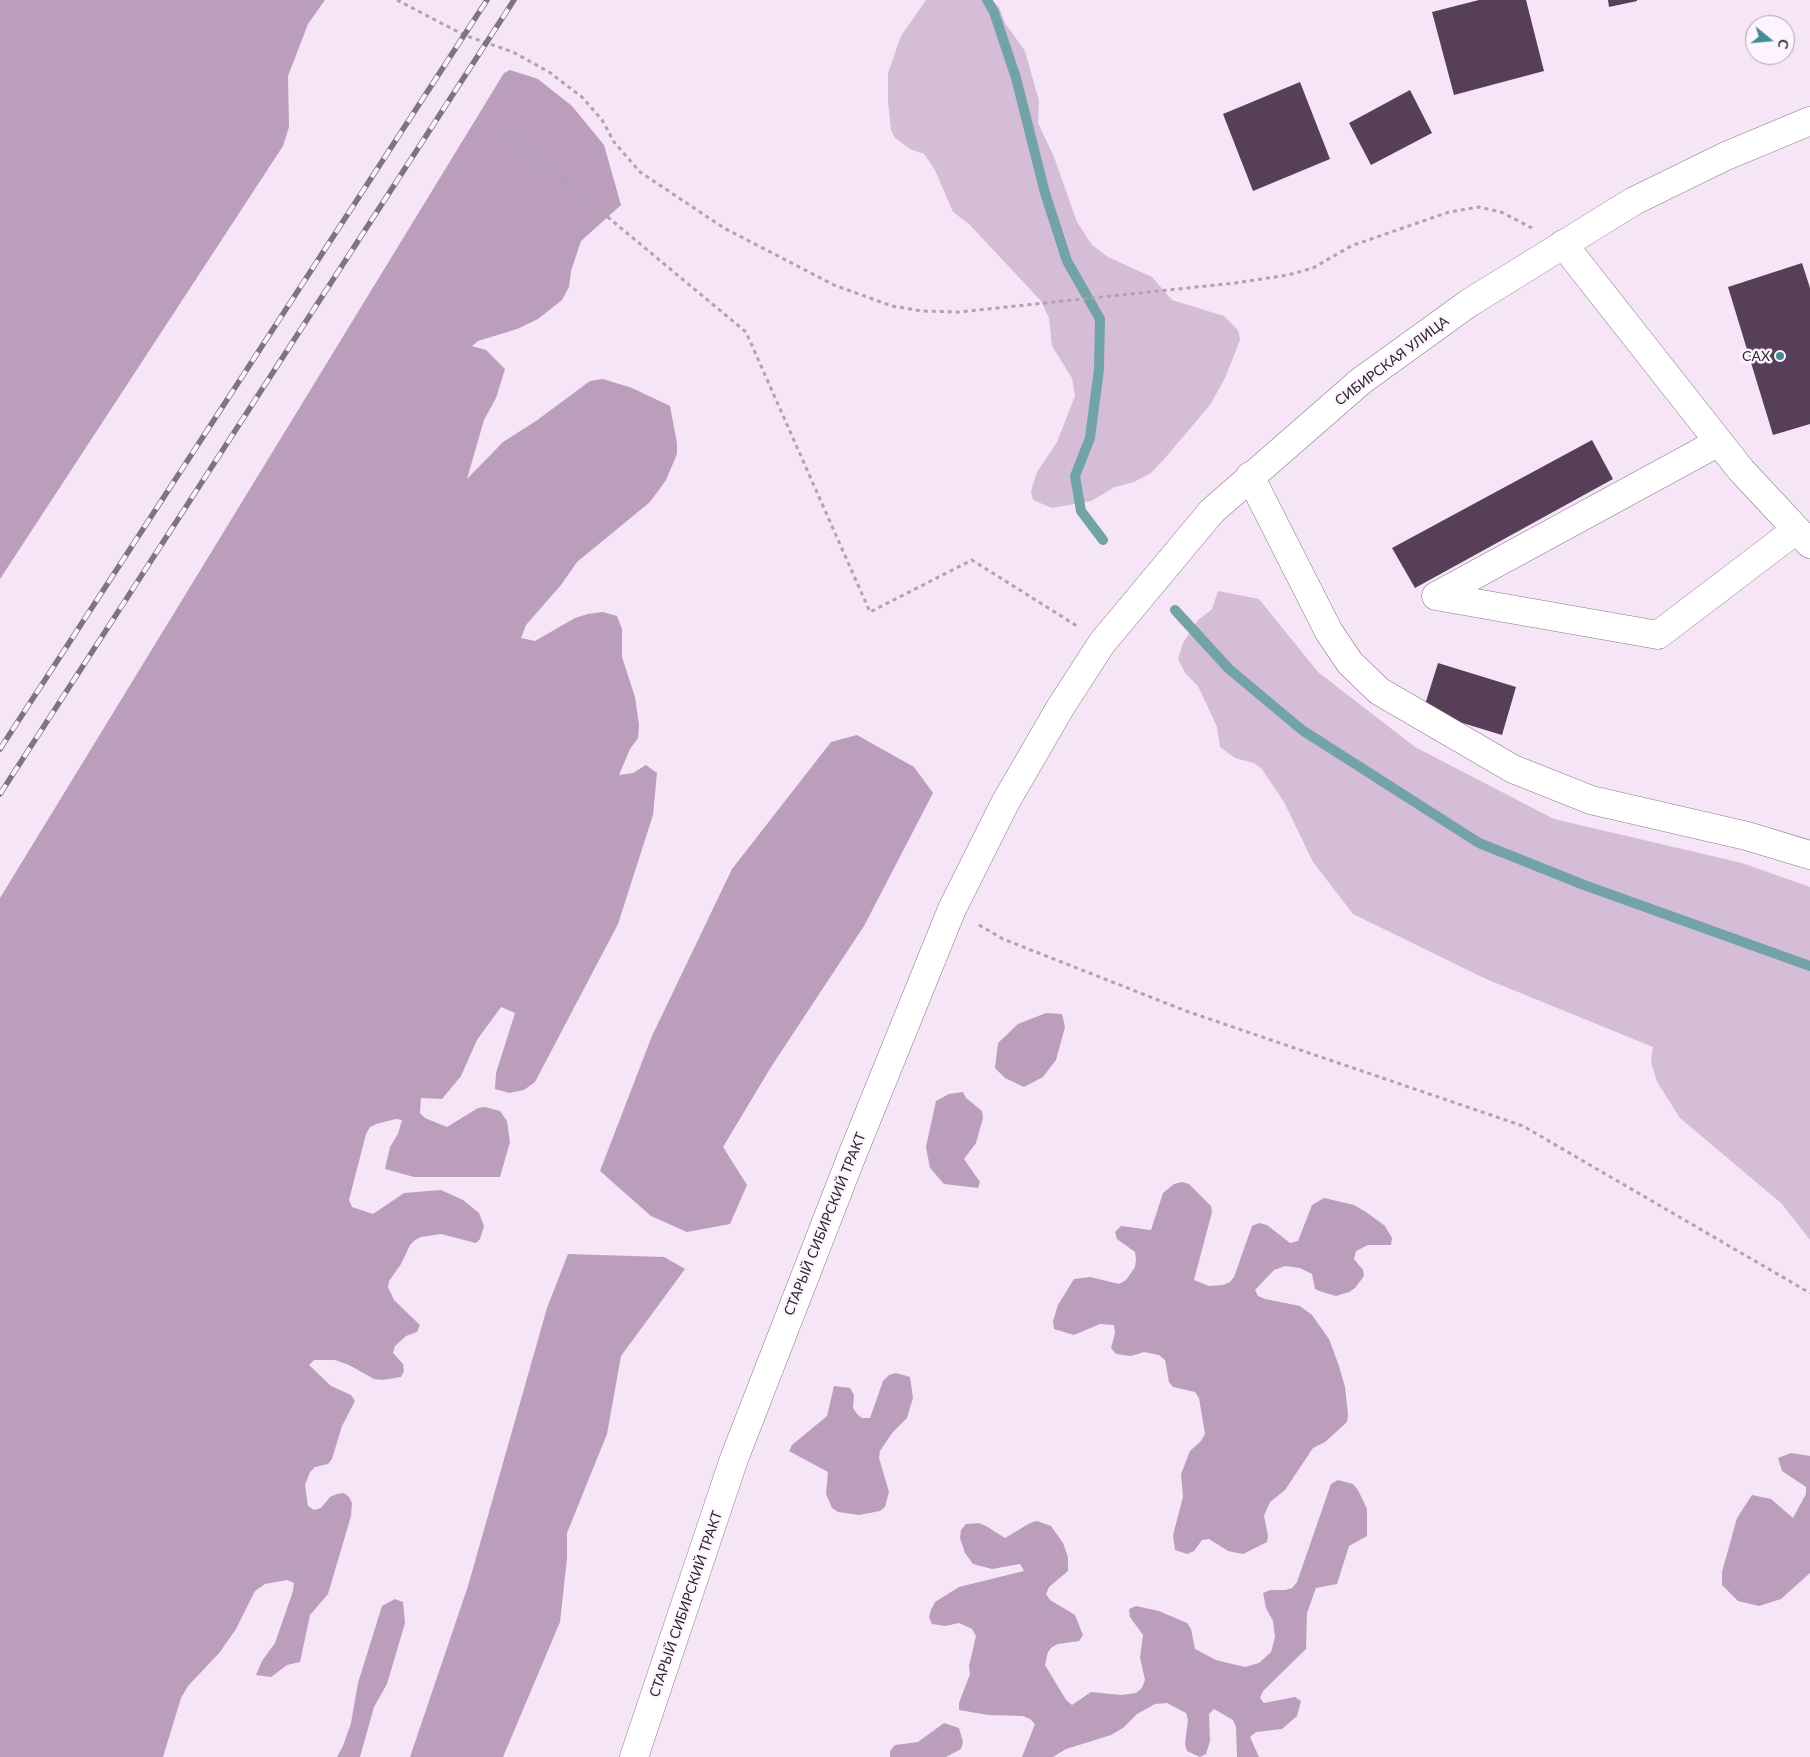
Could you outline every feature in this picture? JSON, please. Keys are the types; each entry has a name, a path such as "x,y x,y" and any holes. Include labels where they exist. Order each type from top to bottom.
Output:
{"street":[{"name":"СИБИРСКАЯ УЛИЦА","path":"1060,708 1102,643 1212,511 1361,381 1469,303 1634,202 1726,156 1810,121"},
{"path":"1563,244 1719,442 1741,470 1803,537 1658,635 1436,596 1719,442"},
{"path":"1250,476 1329,632 1350,662 1379,691 1513,769 1591,800 1747,836 1810,854"},
{"name":"СТАРЫЙ СИБИРСКИЙ ТРАКТ","path":"634,1757 738,1450 847,1168 952,909 1006,803 1060,708"}],"path":[{"path":"397,0 464,35 513,52 549,72 582,97 602,120 614,142 640,172 724,228 817,276 870,300 922,311 959,312 1022,306 1183,289 1288,275 1313,268 1351,246 1449,212 1479,207 1501,212 1563,244"},
{"path":"509,135 746,332 870,612 972,560 1102,643"},
{"path":"952,909 1003,939 1186,1011 1523,1126 1810,1293"}],"shaded area":[{"path":"0,0 325,0 308,24 288,76 289,127 283,146 0,579"},
{"path":"926,0 991,0 999,7 1005,23 1025,51 1039,101 1038,123 1054,157 1077,222 1092,245 1108,257 1152,277 1172,300 1224,316 1238,330 1240,340 1225,378 1210,405 1165,458 1151,473 1134,482 1115,487 1091,501 1052,508 1033,500 1031,491 1037,472 1057,442 1075,396 1072,378 1052,346 1049,318 1041,301 969,224 953,212 935,170 924,154 910,149 895,138 891,130 888,102 888,73 901,36"},
{"path":"510,70 538,79 572,106 604,145 621,205 581,241 571,271 569,287 562,300 538,319 517,329 478,341 472,346 486,350 505,369 496,398 484,420 467,479 503,442 536,421 590,381 603,379 632,388 670,406 677,443 677,454 666,480 650,502 577,562 561,585 526,625 521,638 535,641 575,618 588,614 603,612 617,616 622,629 622,657 635,697 639,725 638,738 630,749 619,775 633,773 646,765 657,773 653,815 618,924 535,1082 524,1090 509,1093 495,1089 496,1073 515,1013 501,1007 477,1040 461,1076 442,1099 421,1098 420,1113 425,1118 447,1127 478,1108 485,1107 500,1111 507,1121 510,1142 500,1177 414,1177 385,1169 390,1147 398,1134 402,1120 396,1119 376,1124 370,1127 366,1134 349,1200 352,1207 373,1214 404,1193 441,1190 463,1200 479,1213 484,1226 480,1239 476,1243 441,1234 421,1237 415,1240 410,1245 401,1264 389,1281 388,1287 394,1300 420,1325 417,1332 406,1336 395,1346 393,1353 403,1364 404,1371 401,1377 382,1380 374,1379 349,1365 335,1360 314,1360 309,1365 331,1386 351,1395 355,1401 342,1426 332,1459 328,1464 315,1467 310,1472 305,1485 308,1506 314,1510 321,1508 330,1497 344,1493 352,1503 351,1516 328,1594 310,1615 300,1662 287,1665 271,1677 256,1675 262,1661 275,1643 294,1583 287,1580 265,1584 255,1591 236,1629 220,1652 188,1686 181,1698 163,1757 0,1757 0,898 504,73"},
{"path":"1218,591 1259,599 1318,672 1415,747 1554,819 1742,863 1810,887 1810,1240 1782,1204 1680,1118 1657,1082 1651,1062 1653,1047 1486,979 1353,914 1313,862 1284,802 1262,769 1254,763 1235,758 1220,747 1217,727 1198,686 1185,673 1178,659 1183,643 1198,620 1212,609"},
{"path":"857,735 914,767 933,793 864,926 771,1067 723,1147 747,1185 730,1224 687,1232 651,1216 600,1171 652,1036 732,869 831,742"},
{"path":"1046,1013 1062,1014 1065,1027 1056,1060 1043,1077 1024,1087 1005,1078 995,1068 998,1043 1018,1024"},
{"path":"963,1092 966,1098 982,1111 983,1118 976,1143 964,1159 980,1182 978,1188 944,1184 930,1168 926,1147 936,1101 949,1094"},
{"path":"1182,1182 1189,1184 1211,1206 1212,1212 1194,1280 1209,1286 1223,1285 1230,1282 1234,1277 1252,1226 1259,1223 1267,1225 1290,1243 1298,1241 1312,1205 1324,1198 1354,1205 1366,1212 1385,1226 1392,1238 1391,1245 1368,1245 1356,1251 1354,1259 1363,1270 1364,1276 1355,1288 1349,1292 1336,1296 1322,1292 1315,1289 1312,1274 1300,1268 1285,1266 1274,1270 1255,1290 1258,1296 1300,1306 1312,1315 1329,1339 1339,1366 1345,1387 1348,1414 1347,1422 1325,1442 1313,1448 1285,1490 1270,1502 1264,1516 1268,1536 1267,1542 1243,1554 1228,1551 1209,1539 1202,1540 1194,1551 1187,1554 1175,1550 1173,1535 1183,1497 1181,1474 1190,1451 1201,1441 1205,1434 1199,1398 1195,1392 1173,1387 1169,1382 1165,1360 1159,1355 1144,1352 1131,1356 1116,1354 1111,1348 1115,1333 1114,1325 1100,1324 1074,1335 1054,1329 1053,1321 1058,1305 1074,1279 1090,1277 1119,1284 1126,1280 1135,1267 1135,1252 1117,1239 1115,1232 1121,1226 1151,1230 1163,1193 1174,1184"},
{"path":"568,1254 664,1257 685,1269 621,1356 607,1434 567,1533 567,1558 560,1622 503,1757 410,1757 468,1586 547,1308"},
{"path":"896,1373 910,1377 913,1398 907,1418 892,1433 880,1451 879,1458 889,1492 885,1507 880,1511 859,1515 838,1512 832,1508 826,1494 828,1472 789,1451 792,1445 827,1416 834,1386 850,1388 854,1395 853,1408 857,1414 862,1418 870,1418 883,1381 889,1375"},
{"path":"1791,1453 1810,1456 1810,1573 1781,1599 1759,1606 1738,1601 1722,1585 1722,1572 1737,1518 1752,1495 1771,1499 1793,1518 1806,1494 1806,1487 1782,1471 1778,1458"},
{"path":"1338,1480 1353,1484 1358,1490 1367,1509 1367,1536 1349,1546 1337,1584 1316,1588 1307,1613 1306,1649 1263,1691 1260,1698 1264,1703 1295,1697 1301,1701 1297,1716 1282,1729 1256,1732 1250,1737 1259,1757 1237,1757 1236,1727 1233,1720 1214,1709 1209,1714 1210,1741 1206,1754 1200,1757 1187,1751 1185,1744 1188,1720 1186,1713 1167,1703 1155,1704 1137,1714 1123,1728 1111,1735 1066,1749 1053,1757 1022,1757 1035,1724 1030,1719 1023,1716 988,1715 959,1710 959,1703 970,1674 969,1666 976,1636 972,1629 959,1623 945,1626 932,1624 929,1617 931,1610 935,1602 959,1587 1024,1571 1020,1564 992,1569 973,1564 965,1553 960,1538 961,1530 966,1524 979,1523 1005,1538 1030,1523 1037,1521 1051,1526 1063,1543 1068,1557 1068,1571 1049,1587 1046,1594 1050,1600 1075,1615 1083,1635 1079,1641 1058,1644 1052,1647 1048,1652 1045,1665 1066,1700 1072,1705 1091,1692 1121,1695 1136,1693 1142,1688 1145,1680 1140,1658 1143,1635 1130,1617 1129,1609 1136,1606 1159,1611 1187,1623 1191,1629 1195,1649 1216,1660 1245,1667 1259,1663 1271,1652 1275,1637 1273,1621 1266,1608 1263,1593 1270,1590 1292,1588 1297,1582 1331,1484"},
{"path":"395,1599 403,1602 405,1623 387,1684 374,1707 360,1757 337,1757 351,1723 358,1683 382,1606"},
{"path":"944,1723 959,1728 963,1742 961,1749 946,1757 890,1757 890,1751 895,1745 918,1742"}],"building":[{"path":"1479,0 1526,0 1544,71 1454,95 1432,12"},
{"path":"1608,0 1637,0 1637,1 1609,7"},
{"path":"1300,82 1330,159 1253,191 1223,114"},
{"path":"1410,90 1432,133 1371,165 1349,123"},
{"name":"САХ","path":"1802,263 1810,288 1810,424 1773,435 1728,287"},
{"path":"1592,440 1613,479 1415,588 1392,548"},
{"path":"1438,663 1516,687 1502,735 1423,711"}],"waterway":[{"path":"987,0 994,12 1016,78 1045,193 1067,261 1100,319 1099,369 1090,438 1075,476 1081,511 1103,540"},
{"path":"1175,610 1229,669 1302,730 1479,843 1584,885 1810,966"}],"railway":[{"path":"0,749 487,0"},
{"path":"0,794 514,0"}],"place":[{"name":"САХ","path":"1780,356"}]}
